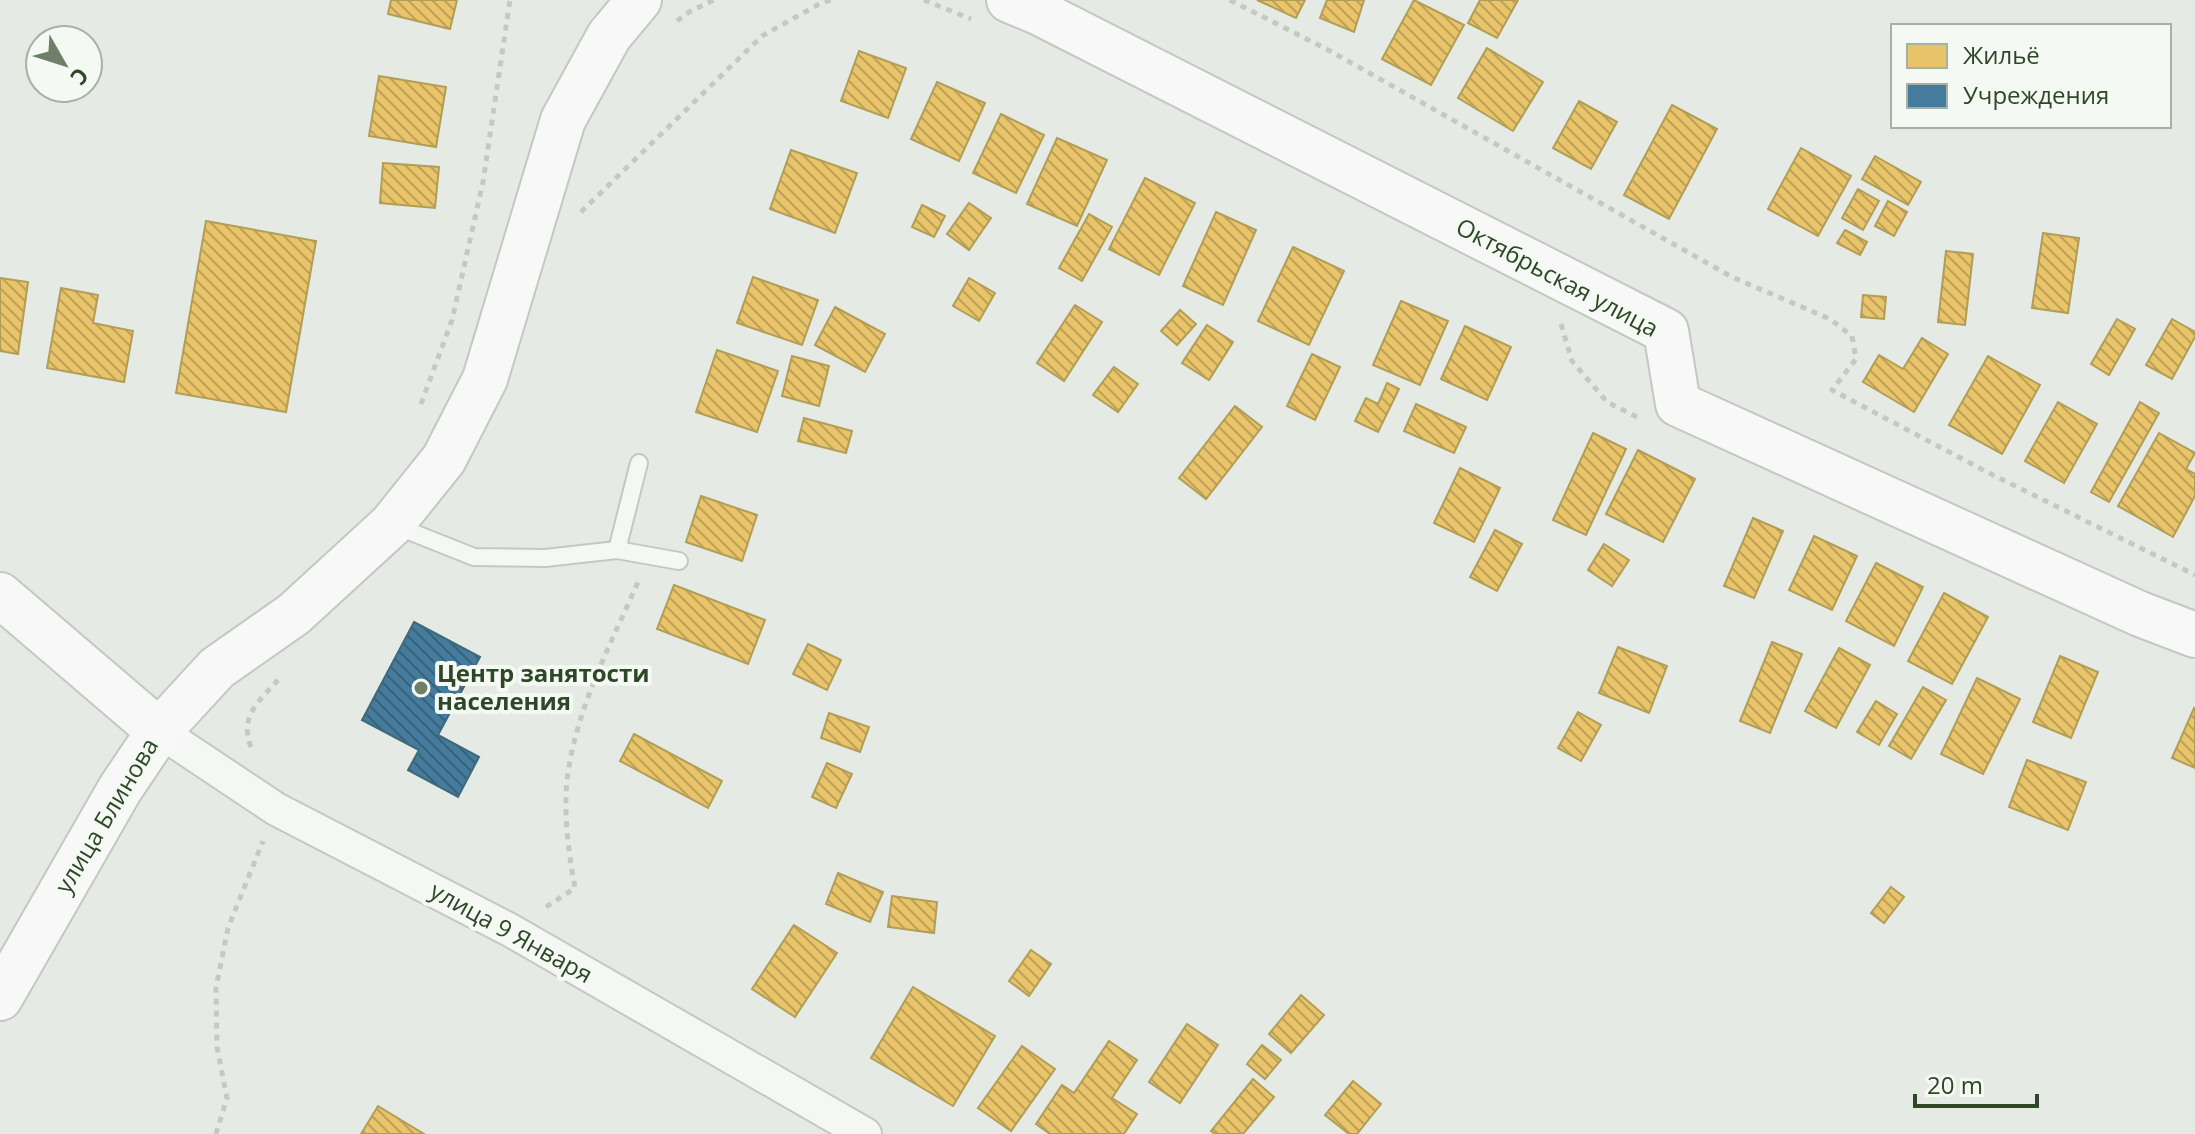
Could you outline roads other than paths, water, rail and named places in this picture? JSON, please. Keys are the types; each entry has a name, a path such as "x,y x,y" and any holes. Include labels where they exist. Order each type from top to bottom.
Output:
{"main road":[{"path":"159,731 217,668 294,614 391,525 444,459 485,379 563,120 609,36 639,0"},
{"name":"Октябрьская улица","path":"1018,9 1666,331 1678,404 2140,614 2195,635"},
{"name":"улица Блинова","path":"0,595 159,731 120,789 0,998"}],"street":[{"name":"улица 9 Января","path":"159,731 276,809 510,930 845,1129"}],"lane":[{"path":"617,550 639,463"},
{"path":"391,525 474,557 545,558 617,550 679,561"}],"place":[{"name":"Центр занятости населения","path":"421,688"}]}
